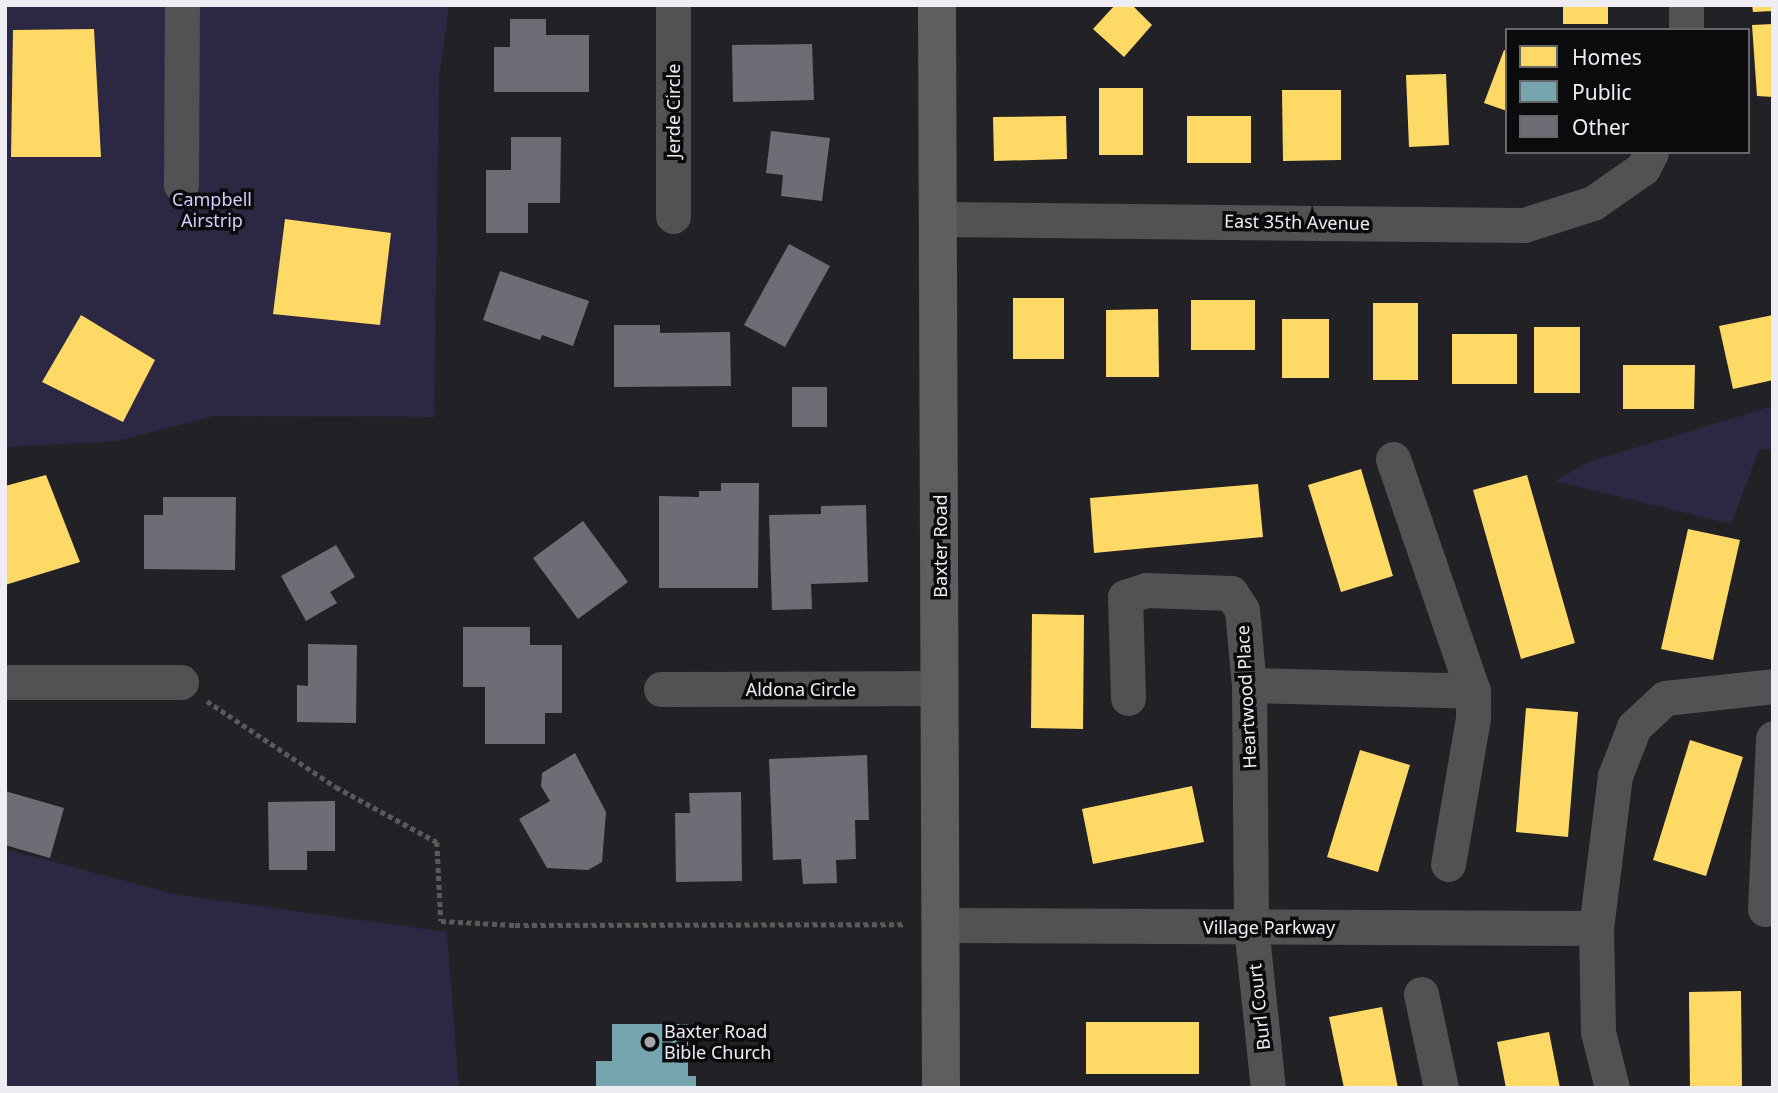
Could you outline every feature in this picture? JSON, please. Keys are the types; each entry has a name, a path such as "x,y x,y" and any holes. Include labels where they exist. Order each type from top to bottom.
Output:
{"street":[{"path":"181,5 181,185"},
{"name":"Jerde Circle","path":"673,5 673,216"},
{"name":"Baxter Road","path":"937,5 942,1088"},
{"path":"1686,5 1686,28"},
{"name":"East 35th Avenue","path":"938,219 1524,225 1593,203 1647,160"},
{"path":"1393,459 1473,691 1473,718 1448,864"},
{"name":"Heartwood Place","path":"1128,698 1125,597 1146,590 1231,593 1242,610 1249,685 1251,927"},
{"path":"5,682 181,682"},
{"path":"1249,685 1473,691"},
{"path":"1612,1088 1598,1032 1596,928 1615,776 1633,727 1665,698 1773,686"},
{"name":"Aldona Circle","path":"662,690 940,688"},
{"path":"1765,909 1773,738"},
{"name":"Village Parkway","path":"941,925 1596,928"},
{"name":"Burl Court","path":"1251,927 1268,1088"},
{"path":"1421,994 1441,1088"}],"path":[{"path":"181,682 336,788 437,842 441,920 515,925 941,925"}],"green space":[{"name":"Campbell Airstrip","path":"5,5 449,5 439,80 434,417 213,416 118,441 5,447"},
{"path":"1773,406 1773,449 1759,450 1731,524 1555,481 1588,462"},
{"path":"5,849 174,894 447,932 459,1088 5,1088"}],"building: Homes":[{"path":"1115,5 1132,5 1152,25 1124,57 1093,29"},
{"path":"1563,5 1608,5 1608,24 1563,24"},
{"path":"1752,5 1773,5 1773,11 1753,12"},
{"path":"1773,24 1773,97 1757,96 1752,25"},
{"path":"94,29 101,157 11,157 13,30"},
{"path":"1504,50 1505,50 1505,110 1484,103"},
{"path":"1446,74 1449,145 1409,147 1406,75"},
{"path":"1099,88 1143,88 1143,155 1099,155"},
{"path":"1282,90 1341,90 1341,160 1283,161"},
{"path":"1066,116 1067,159 994,161 993,117"},
{"path":"1187,116 1251,116 1251,163 1187,163"},
{"path":"285,219 391,233 380,325 273,314"},
{"path":"1013,298 1064,298 1064,359 1013,359"},
{"path":"1191,300 1255,300 1255,350 1191,350"},
{"path":"1373,303 1418,303 1418,380 1373,380"},
{"path":"1158,309 1159,377 1106,377 1106,310"},
{"path":"81,315 155,360 123,422 42,382"},
{"path":"1773,315 1773,380 1733,389 1719,326"},
{"path":"1282,319 1329,319 1329,378 1282,378"},
{"path":"1534,327 1580,327 1580,393 1534,393"},
{"path":"1452,334 1517,334 1517,384 1452,384"},
{"path":"1623,365 1695,365 1694,409 1623,409"},
{"path":"1361,469 1393,576 1341,592 1308,485"},
{"path":"46,475 80,562 5,585 5,486"},
{"path":"1527,475 1575,643 1521,659 1473,490"},
{"path":"1258,484 1263,537 1094,553 1090,498"},
{"path":"1688,529 1740,540 1713,660 1661,649"},
{"path":"1032,614 1084,615 1083,729 1031,728"},
{"path":"1526,708 1578,712 1568,837 1516,832"},
{"path":"1690,740 1743,757 1706,876 1653,860"},
{"path":"1360,750 1410,765 1378,872 1327,857"},
{"path":"1192,786 1204,842 1093,864 1082,809"},
{"path":"1741,991 1742,1088 1690,1088 1689,992"},
{"path":"1382,1007 1398,1088 1344,1088 1329,1017"},
{"path":"1086,1022 1199,1022 1199,1074 1086,1074"},
{"path":"1549,1032 1560,1088 1506,1088 1497,1042"}],"building: Public":[{"name":"Baxter Road Bible Church","path":"612,1024 688,1024 688,1076 696,1076 696,1088 596,1088 596,1061 612,1061"}],"building: Other":[{"path":"510,19 546,19 546,35 589,35 589,92 494,92 494,47 510,47"},
{"path":"812,44 814,100 733,102 732,45"},
{"path":"771,131 830,138 822,201 781,196 783,175 766,173"},
{"path":"511,137 561,137 560,203 528,203 528,233 486,233 486,170 511,170"},
{"path":"789,244 830,266 785,347 744,325"},
{"path":"500,271 589,301 573,346 542,335 540,340 483,320"},
{"path":"614,325 660,325 660,333 730,332 731,386 614,387"},
{"path":"792,387 827,387 827,427 792,427"},
{"path":"721,483 759,483 758,588 659,588 659,496 699,497 699,491 721,491"},
{"path":"163,497 236,497 235,570 144,569 144,515 163,515"},
{"path":"866,505 868,582 811,584 812,609 772,610 769,515 821,514 821,506"},
{"path":"583,521 628,582 578,619 533,558"},
{"path":"336,545 355,577 330,592 337,603 306,621 281,576"},
{"path":"463,627 530,627 530,645 562,645 562,713 545,713 545,744 485,744 485,687 463,687"},
{"path":"308,644 357,645 356,723 297,722 297,685 308,686"},
{"path":"575,753 606,812 602,862 588,870 547,868 519,819 550,801 541,786 542,773"},
{"path":"867,755 869,820 855,820 856,859 836,860 837,883 803,884 801,859 773,860 769,759"},
{"path":"5,791 64,808 50,858 5,845"},
{"path":"741,792 742,881 676,882 675,813 690,813 689,793"},
{"path":"335,801 335,851 307,851 307,870 269,870 268,802"}],"place":[{"name":"Baxter Road Bible Church","path":"650,1042"}]}
